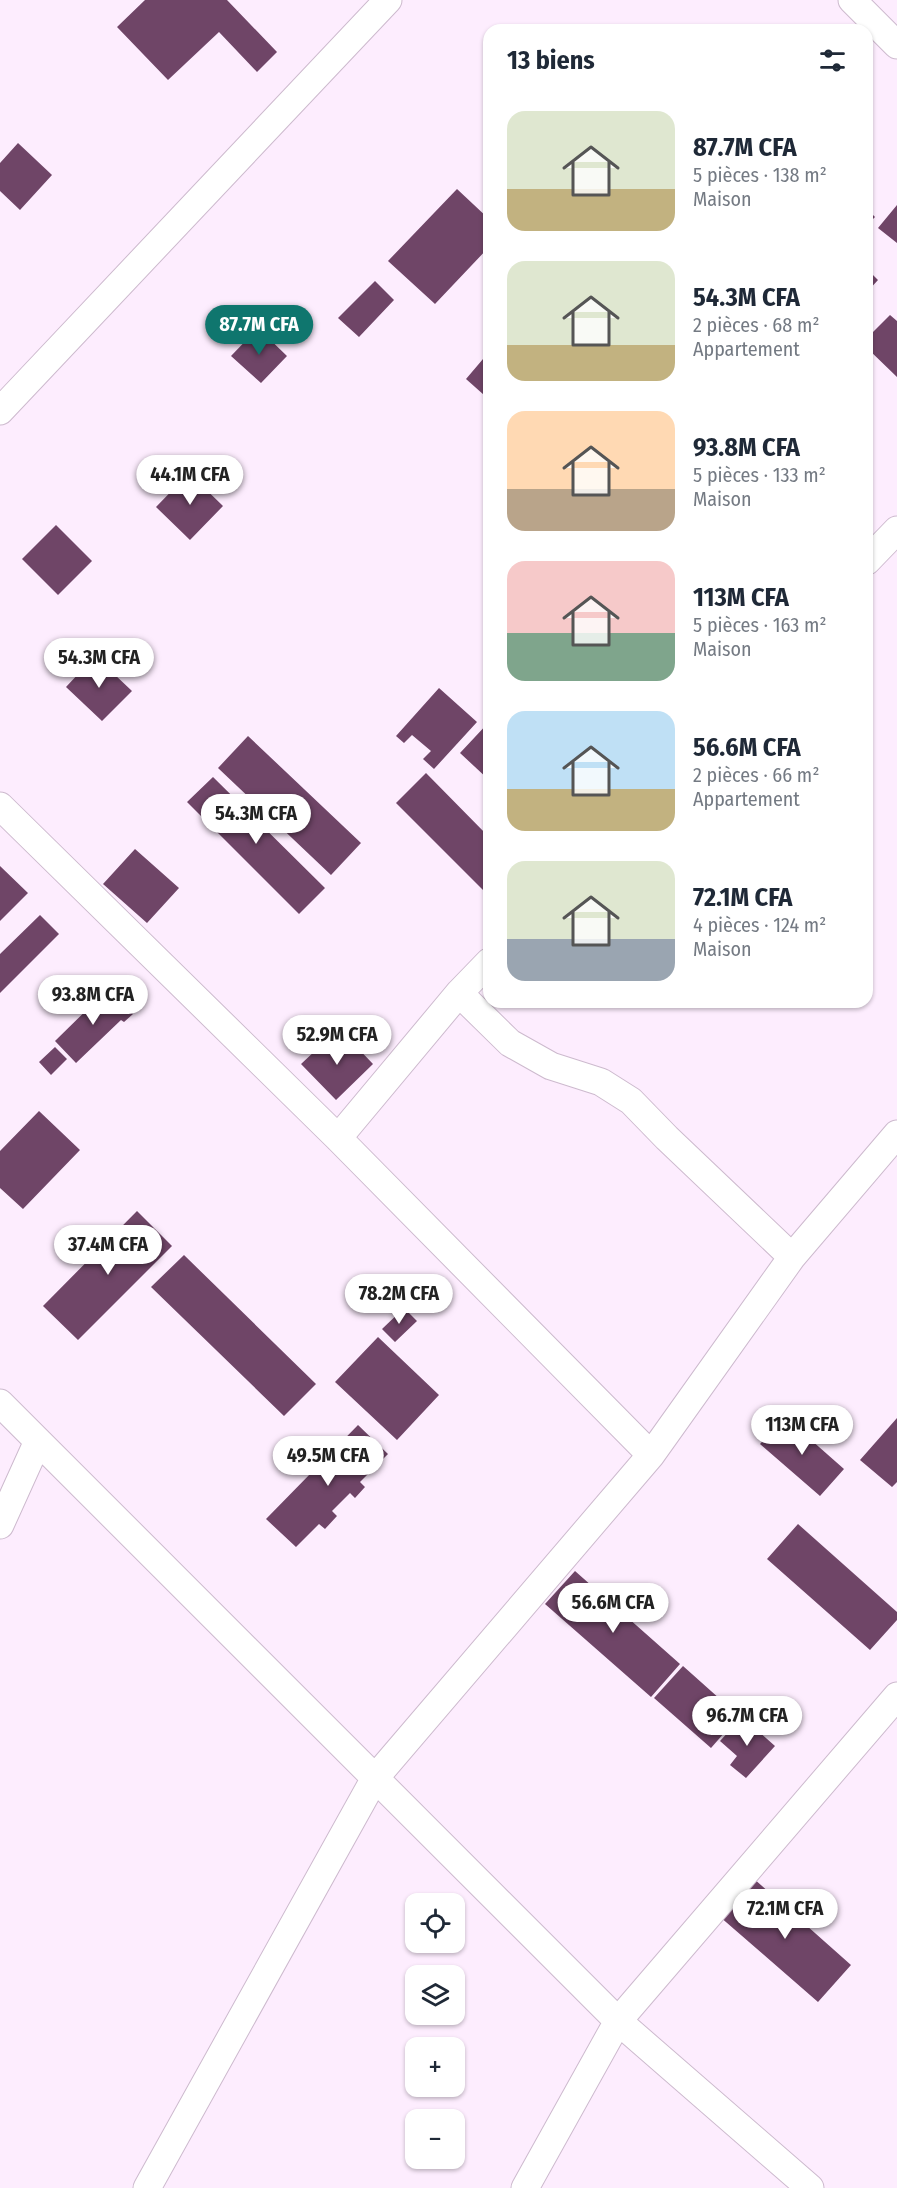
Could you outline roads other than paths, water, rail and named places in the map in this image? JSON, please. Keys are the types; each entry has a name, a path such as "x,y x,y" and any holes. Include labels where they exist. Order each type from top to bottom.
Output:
{"street":[{"path":"0,411 388,0"},
{"path":"852,0 897,45"},
{"path":"873,555 897,530"},
{"path":"0,806 338,1138 651,1455"},
{"path":"338,1138 459,993 483,968"},
{"path":"459,993 510,1043 551,1066 601,1082 632,1101 667,1138 792,1257"},
{"path":"147,2188 375,1778 651,1455 792,1257 897,1134"},
{"path":"0,1403 618,2021 810,2188"},
{"path":"0,1525 38,1441"},
{"path":"525,2188 618,2021 897,1696"}]}
